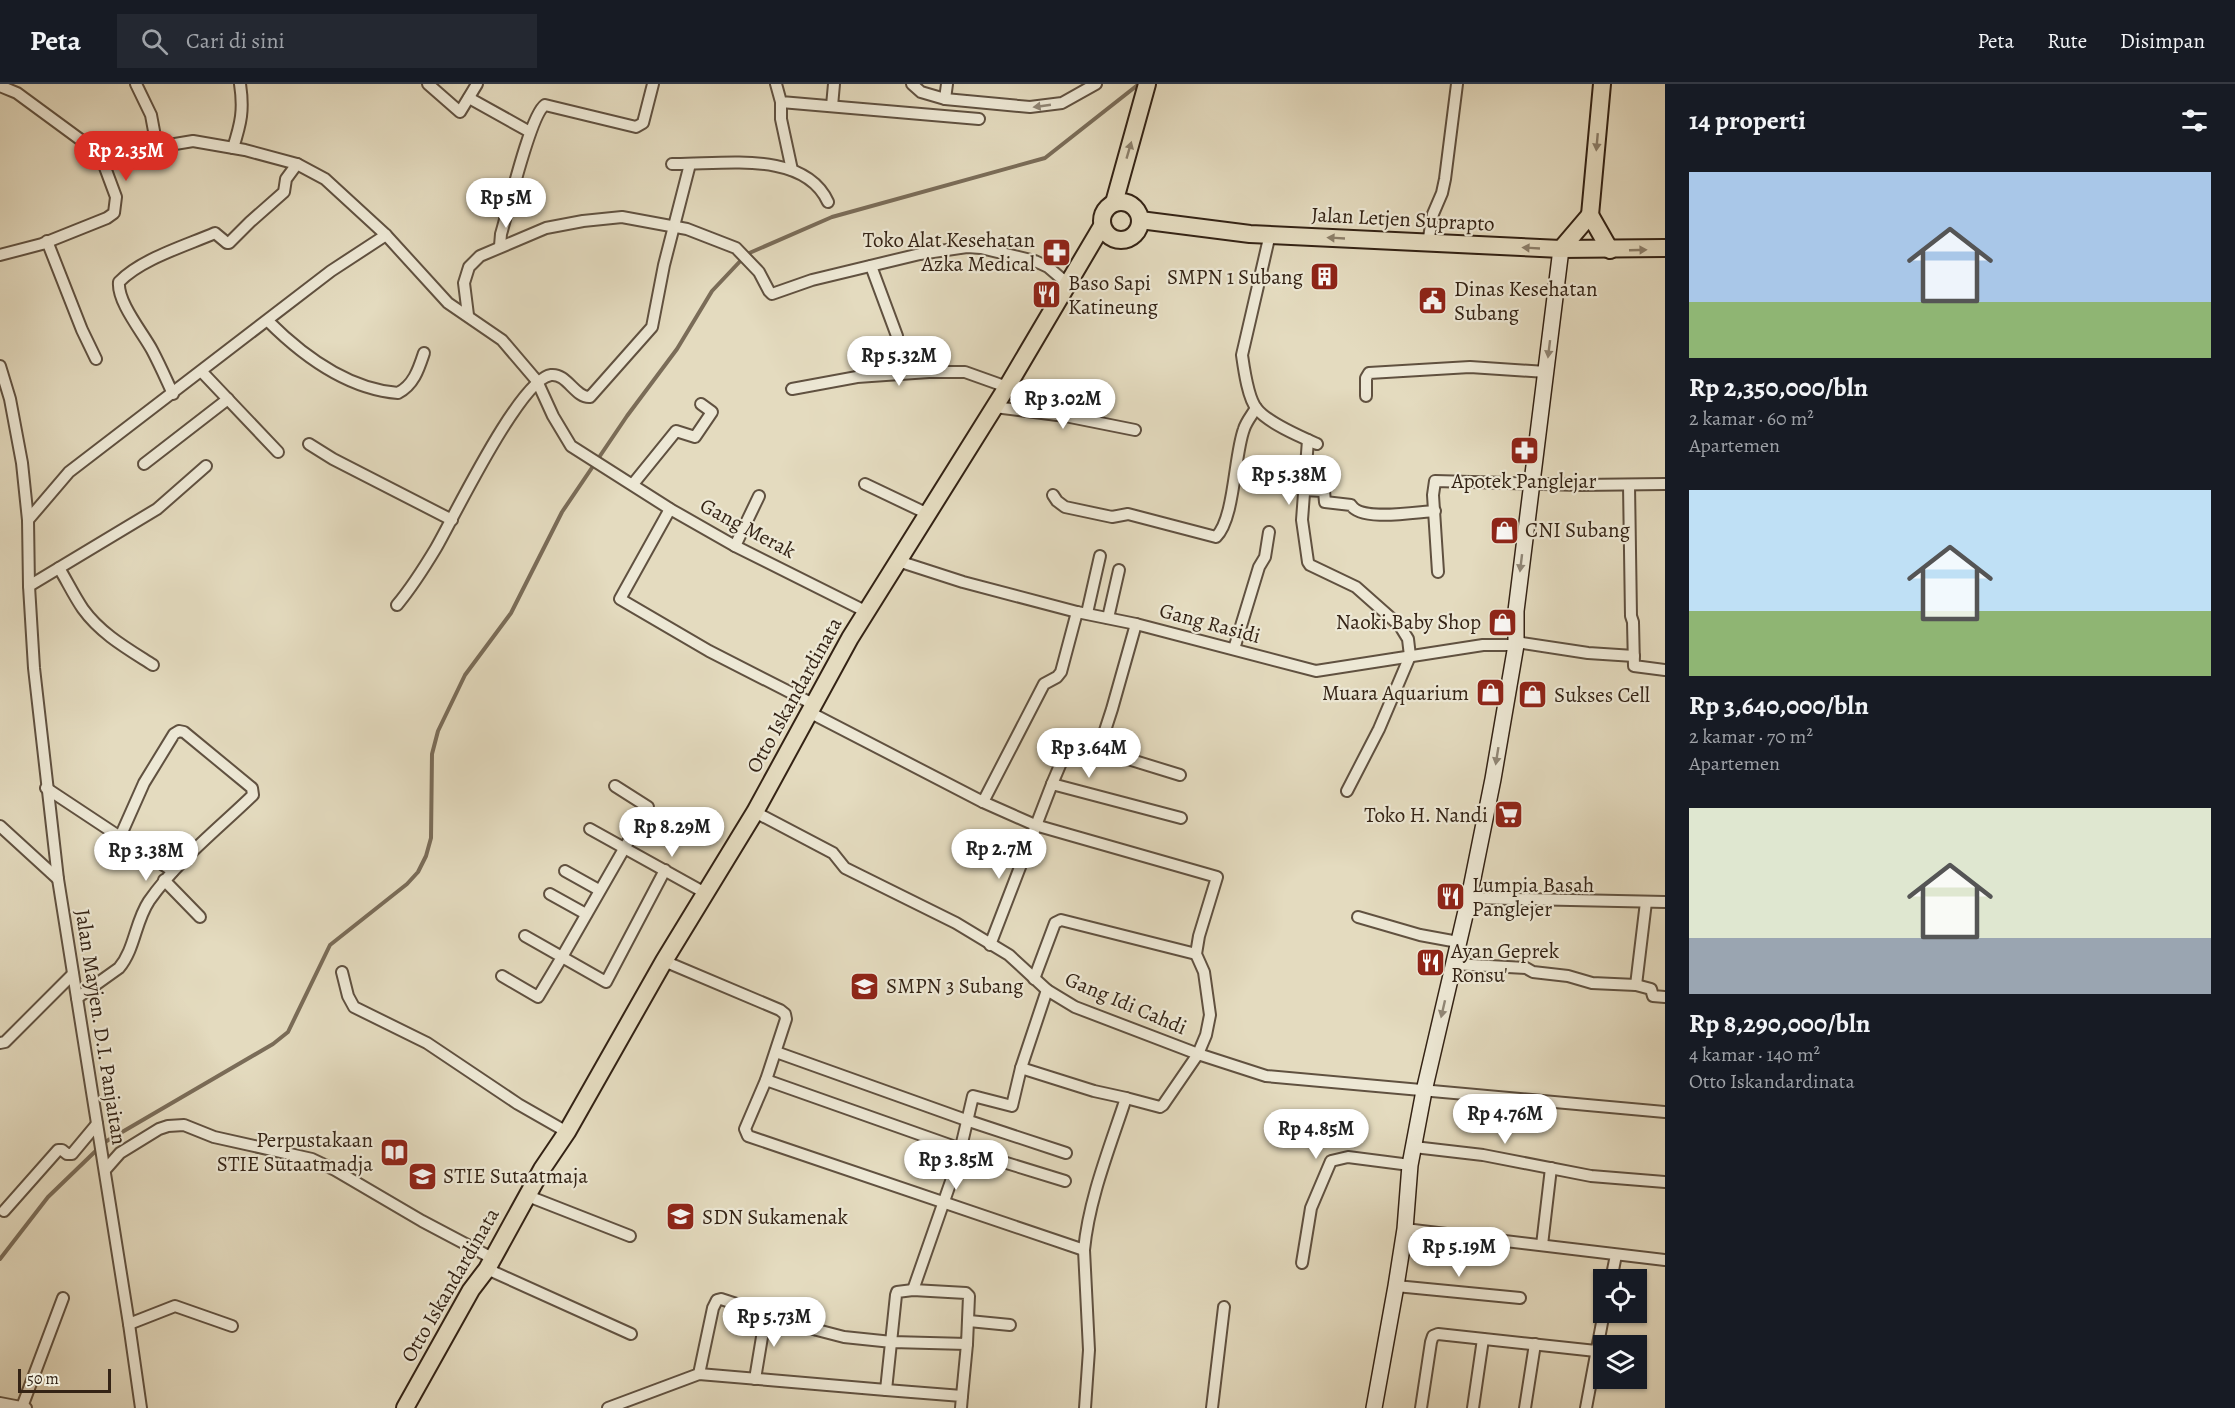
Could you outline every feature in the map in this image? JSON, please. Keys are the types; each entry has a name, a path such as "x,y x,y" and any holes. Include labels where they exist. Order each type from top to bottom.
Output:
{"main road":[{"path":"1374,1408 1405,1229 1410,1166 1424,1091 1493,779 1516,644 1515,610 1561,249 1590,214 1602,84"},
{"path":"1114,203 1145,90"},
{"path":"1126,202 1136,209 1140,220 1132,236 1120,239 1109,236 1102,226 1105,210 1114,203 1126,202"},
{"path":"1590,214 1611,250"},
{"name":"Jalan Letjen Suprapto","path":"1140,220 1250,234 1561,249 1665,249"},
{"name":"Otto Iskandardinata","path":"405,1408 542,1168 567,1132 664,961 755,812 811,708 867,612 995,407 1102,226"}],"street":[{"path":"136,84 151,114 157,147"},
{"path":"233,148 243,109 240,84"},
{"path":"428,84 459,112 477,84"},
{"path":"501,242 530,132 540,109 545,105 636,127 643,123 653,84"},
{"path":"776,84 792,170"},
{"path":"832,106 834,84"},
{"path":"912,84 921,92 945,99 1030,107 1062,103 1096,84"},
{"path":"945,99 947,84"},
{"path":"1428,243 1432,214 1442,193 1445,179 1457,84"},
{"path":"0,86 17,93 100,154 114,159 157,147 193,141 233,148 297,164 325,179 386,236 448,303 502,340 537,381"},
{"path":"469,98 530,132"},
{"path":"781,102 979,118"},
{"path":"0,255 47,242 107,218 114,213 116,197 100,154"},
{"path":"672,164 733,163 776,166 806,176 824,193 828,202"},
{"path":"173,394 152,350 125,305 118,282 139,267 215,233 230,243 284,192 286,179 297,164"},
{"path":"398,605 415,582 452,520 493,443 537,381 552,375 558,376 587,398 652,327 664,265 690,164"},
{"path":"466,314 464,283 466,275 480,256 501,242 546,228 622,217 687,229 736,248 759,272 772,294 812,280 920,254 967,247 981,248 1035,261 1048,267 1069,285"},
{"path":"1270,234 1242,355 1244,373 1256,408 1269,418 1313,442 1304,490 1302,520 1306,555 1310,565 1356,587 1400,626 1408,639 1410,656 1379,729 1347,791"},
{"path":"28,520 69,472 332,271 386,236"},
{"path":"47,242 77,320 96,359"},
{"path":"871,266 897,336 902,373"},
{"path":"268,321 285,339 336,374 366,387 390,393 398,393 410,384 419,370 424,352"},
{"name":"Jalan Mayjen. D.I. Panjaitan","path":"0,366 10,399 22,463 28,520 34,668 58,879 141,1408"},
{"path":"1366,396 1366,378 1369,373 1470,367 1546,372"},
{"path":"202,372 278,452"},
{"path":"792,389 857,377 902,373 965,372 1007,387"},
{"name":"Gang Merak","path":"537,381 553,416 571,446 735,546 867,612"},
{"path":"144,464 228,399"},
{"path":"633,484 676,431 695,437 712,412 701,404"},
{"path":"995,407 1065,416 1135,430"},
{"path":"1053,495 1065,507 1112,517 1128,514 1216,537 1227,513 1244,428 1256,408"},
{"path":"309,444 452,520"},
{"path":"29,586 157,509 206,466"},
{"path":"1438,572 1433,495 1436,481 1665,484"},
{"path":"865,484 928,514"},
{"path":"1629,485 1634,666 1665,670"},
{"path":"1304,490 1324,491 1325,502 1351,505 1355,510 1364,514 1435,511"},
{"path":"735,546 759,496"},
{"path":"670,508 620,599 709,651 983,802 1035,825 1217,877 1199,936 1196,954 1204,972 1210,1015 1206,1035 1198,1054 1162,1106 1094,1091 1021,1068"},
{"path":"1234,649 1259,567 1265,557 1269,532"},
{"path":"983,802 1044,684 1058,677 1061,672 1100,556"},
{"name":"Gang Rasidi","path":"898,561 963,582 1316,671 1483,645 1516,644 1634,656"},
{"path":"59,568 83,609 97,624 111,638 153,665"},
{"path":"1108,618 1119,570"},
{"path":"1099,749 1136,624"},
{"path":"77,998 119,968 129,954 143,912 164,880 253,795 254,791 184,732 178,730 144,783 120,837"},
{"path":"990,945 1035,825 1070,742 1180,775"},
{"path":"1052,784 1181,818"},
{"path":"501,976 538,997 562,957 648,807 615,786"},
{"path":"46,788 173,871"},
{"name":"Gang Idi Cahdi","path":"755,812 833,853 845,868 956,923 1009,955 1047,990 1075,1007 1198,1054 1266,1076 1665,1112"},
{"path":"0,826 58,879"},
{"path":"590,829 706,894"},
{"path":"525,936 606,982 665,870"},
{"path":"565,871 599,890"},
{"path":"164,880 200,917"},
{"path":"550,894 586,914"},
{"path":"1468,898 1665,902"},
{"path":"1636,985 1646,902"},
{"path":"1358,917 1420,935 1458,942"},
{"path":"1034,979 1055,923 1061,920 1196,954"},
{"path":"664,961 785,1014 786,1019 776,1052 745,1129 748,1136 1084,1250"},
{"path":"1453,964 1526,968 1533,972 1568,976 1592,983 1636,985 1651,989 1653,996 1665,997"},
{"path":"342,972 348,996 354,1007 427,1043 518,1104 567,1132"},
{"path":"0,1043 5,1042 73,974"},
{"path":"912,1290 961,1149 973,1096 1012,1107 1021,1068 1047,990"},
{"path":"776,1052 1066,1153"},
{"path":"766,1080 961,1149 1065,1181"},
{"path":"1085,1408 1089,1350 1085,1236 1099,1179 1126,1098"},
{"path":"104,1165 120,1153 168,1126 184,1125 214,1137 312,1159 422,1221 489,1264 631,1334"},
{"path":"4,1210 58,1150 72,1154 98,1128"},
{"path":"1414,1147 1483,1155 1591,1176 1665,1182"},
{"path":"1302,1263 1311,1208 1331,1161 1348,1157 1410,1166"},
{"path":"1542,1245 1551,1168"},
{"path":"528,1196 630,1236"},
{"path":"1405,1229 1665,1260"},
{"path":"1613,1269 1616,1255"},
{"path":"1396,1286 1520,1298"},
{"path":"886,1390 896,1294 900,1291 912,1290 968,1294 969,1321 961,1408"},
{"path":"0,1403 24,1407 63,1298"},
{"path":"699,1374 713,1308 717,1300 726,1299 829,1334 892,1342 967,1344"},
{"path":"129,1324 175,1305 232,1326"},
{"path":"1212,1408 1224,1307"},
{"path":"755,1379 766,1312"},
{"path":"969,1321 1010,1325"},
{"path":"1421,1408 1431,1342 1433,1336 1438,1334 1593,1351"},
{"path":"1473,1408 1484,1339"},
{"path":"1525,1408 1535,1344"},
{"path":"1586,1408 1593,1368"},
{"path":"608,1408 699,1374 962,1396"}],"waterway":[{"path":"0,1259 48,1197 105,1142 273,1044 288,1032 330,945 407,884 418,872 431,838 432,754 438,731 465,675 511,613 562,512 627,416 677,349 712,291 747,254 832,217 1045,158 1139,84"}],"place":[{"name":"Toko Alat Kesehatan Azka Medical","path":"1056,252"},
{"name":"SMPN 1 Subang","path":"1324,277"},
{"name":"Baso Sapi Katineung","path":"1047,295"},
{"name":"Dinas Kesehatan Subang","path":"1433,301"},
{"name":"Apotek Panglejar","path":"1524,450"},
{"name":"CNI Subang","path":"1504,530"},
{"name":"Naoki Baby Shop","path":"1502,622"},
{"name":"Muara Aquarium","path":"1490,693"},
{"name":"Sukses Cell","path":"1533,695"},
{"name":"Toko H. Nandi","path":"1509,815"},
{"name":"Lumpia Basah Panglejer","path":"1451,897"},
{"name":"Ayan Geprek Ronsu'","path":"1430,963"},
{"name":"SMPN 3 Subang","path":"865,986"},
{"name":"Perpustakaan STIE Sutaatmadja","path":"394,1152"},
{"name":"STIE Sutaatmaja","path":"422,1176"},
{"name":"SDN Sukamenak","path":"681,1217"}]}
